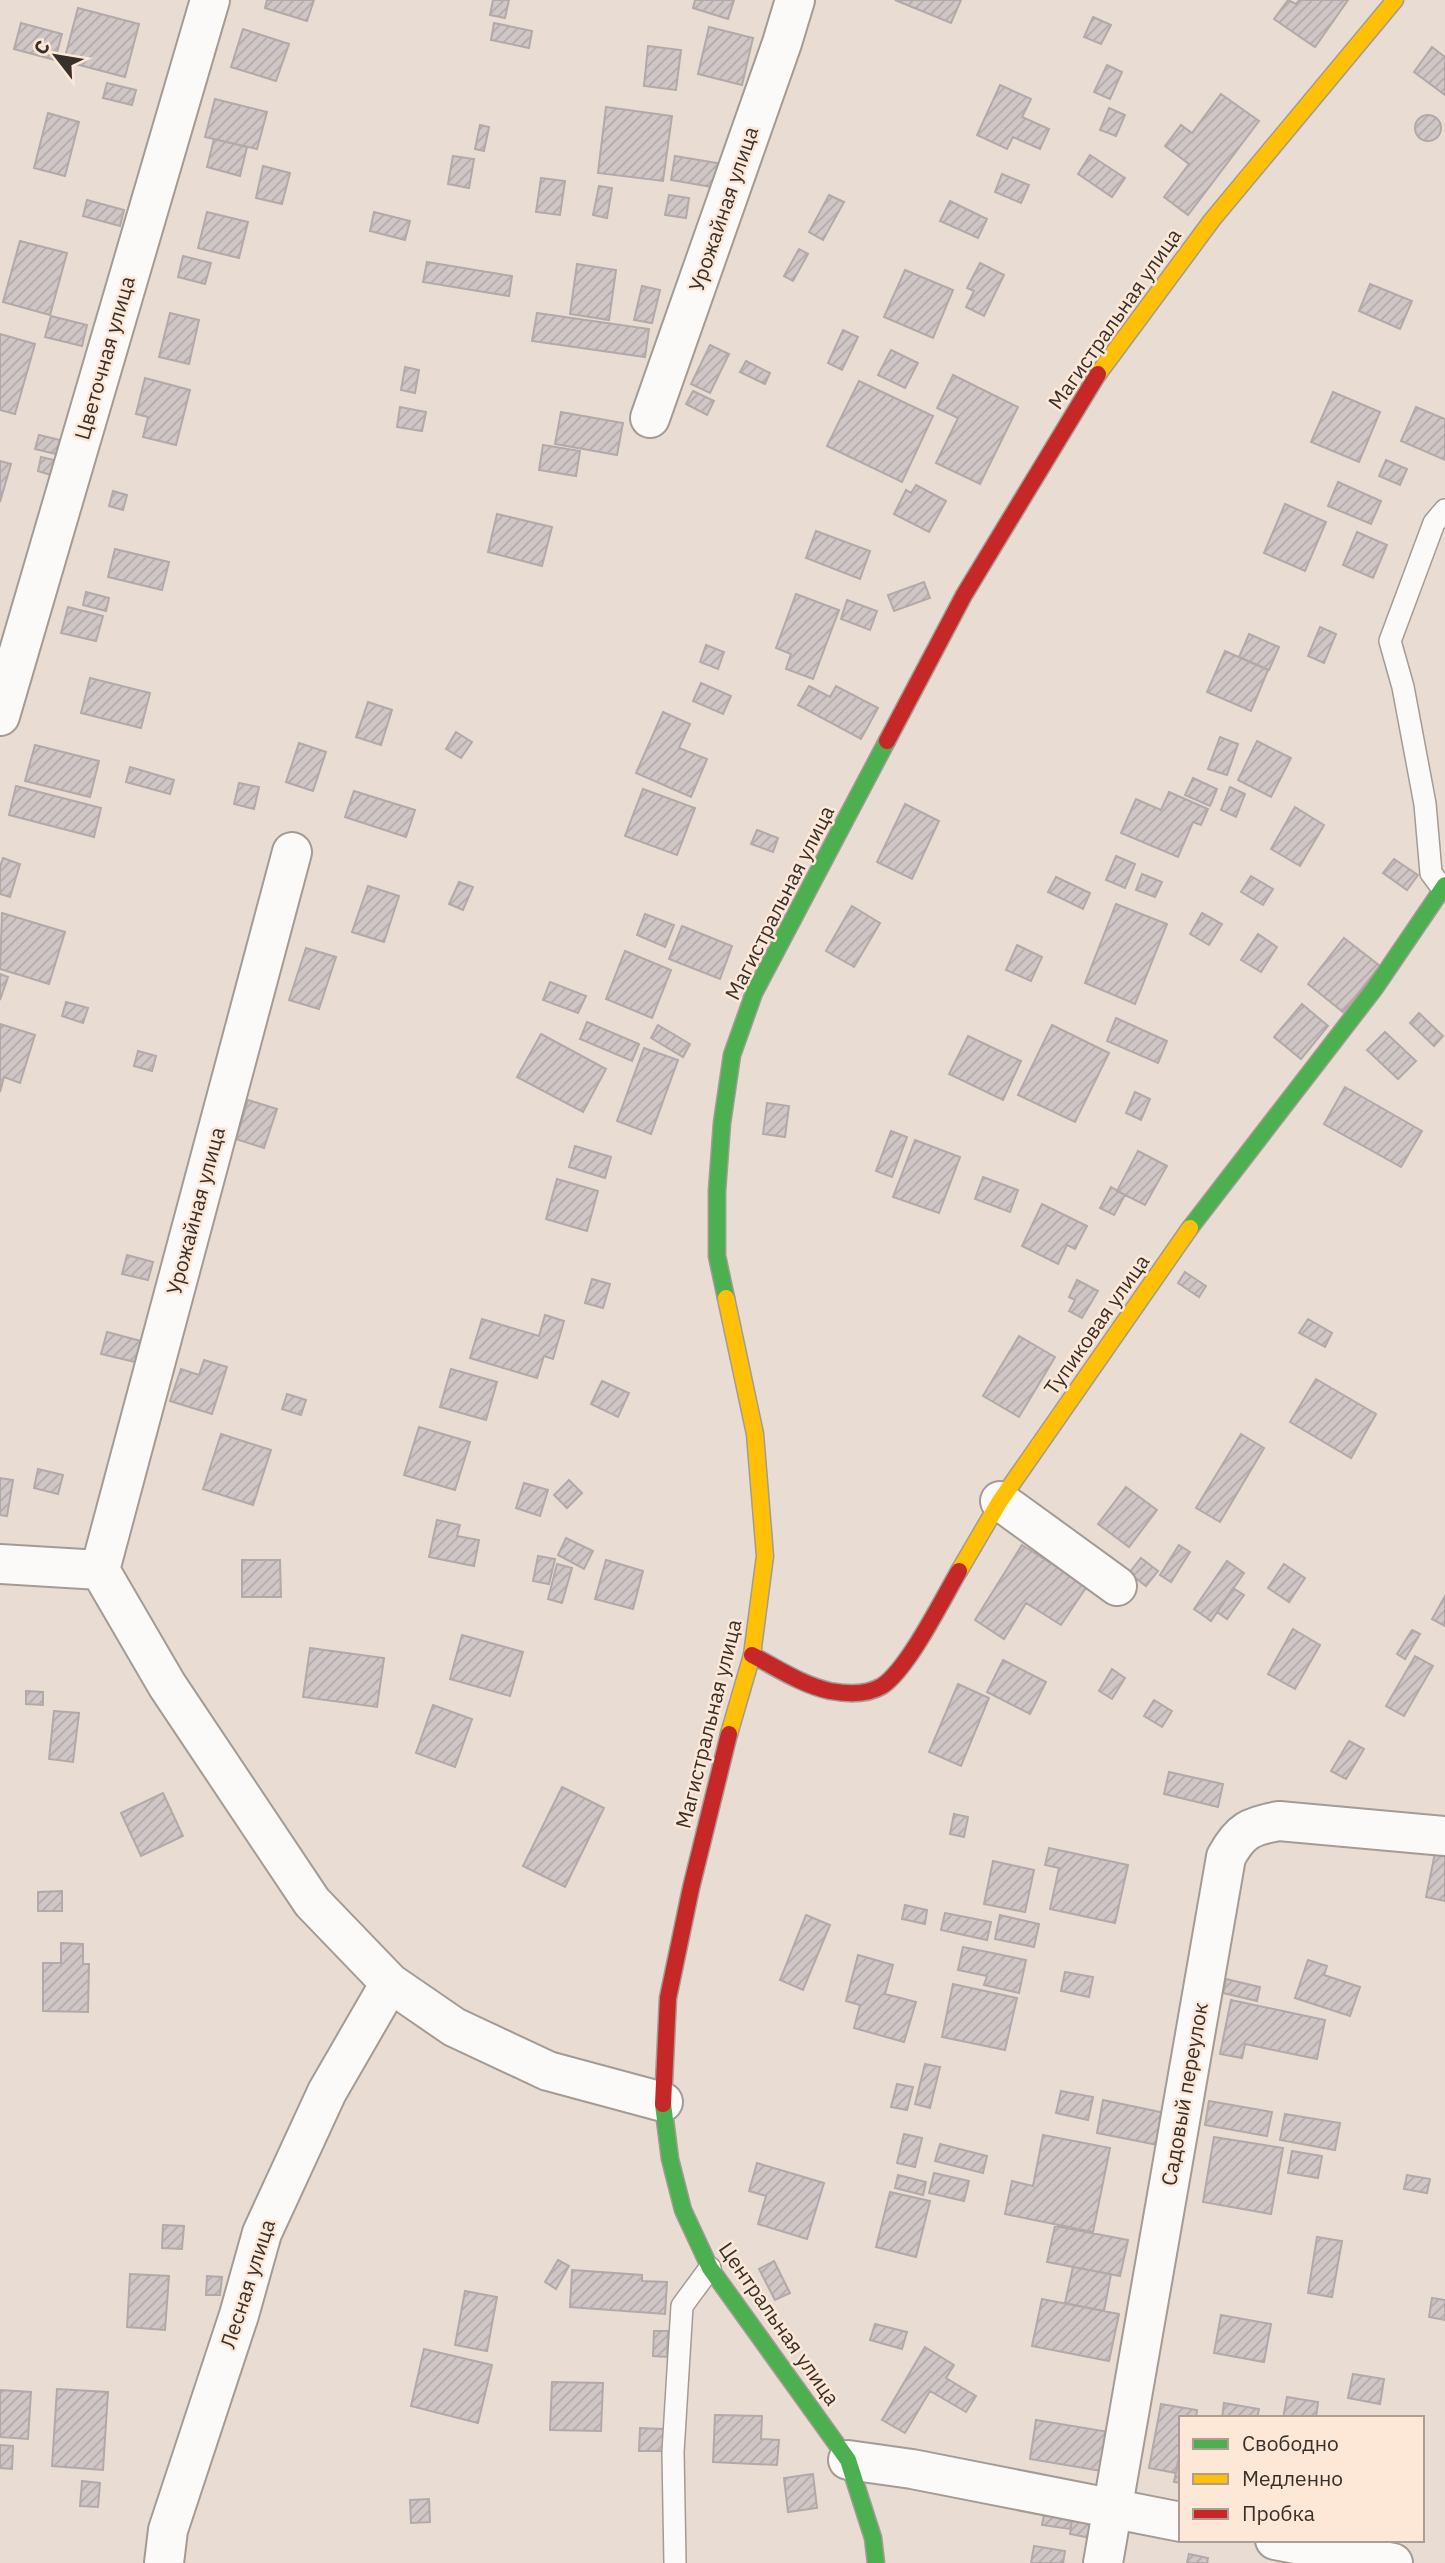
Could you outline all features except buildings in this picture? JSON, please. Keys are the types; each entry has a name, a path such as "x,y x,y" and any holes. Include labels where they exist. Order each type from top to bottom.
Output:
{"street":[{"name":"Цветочная улица","path":"0,716 210,0"},
{"name":"Урожайная улица","path":"650,418 795,0"},
{"name":"Магистральная улица","path":"663,2102 668,1998 691,1888 752,1655 765,1556 755,1434 717,1256 717,1191 722,1123 732,1055 754,993 964,595 1089,386 1212,220 1395,0"},
{"name":"Урожайная улица","path":"100,1570 292,852"},
{"name":"Тупиковая улица","path":"752,1655 818,1689 850,1695 880,1687 902,1667 1000,1501 1201,1212 1375,988 1444,887"},
{"path":"1000,1501 1117,1586"},
{"path":"0,1564 100,1570 167,1685 312,1902 390,1983 454,2027 548,2071 663,2102"},
{"name":"Садовый переулок","path":"1103,2563 1226,1857 1236,1838 1255,1825 1279,1821 1445,1836"},
{"name":"Лесная улица","path":"164,2563 168,2530 239,2315 262,2233 327,2092 390,1983"},
{"name":"Центральная улица","path":"663,2102 670,2159 683,2210 710,2268 848,2460 873,2538 876,2563"},
{"path":"848,2460 912,2469 1179,2522"},
{"path":"1285,2542 1393,2563"}],"lane":[{"path":"1444,887 1431,873 1425,804 1403,687 1390,641 1434,523 1445,510"},
{"path":"675,2563 673,2452 682,2306 710,2268"}],"traffic: fast":[{"path":"726,1298 717,1256 717,1191 722,1123 732,1055 754,993 887,741"},
{"path":"1190,1228 1375,988 1445,885"},
{"path":"663,2104 670,2159 683,2210 710,2268 848,2460 873,2538 876,2563"}],"traffic: slow":[{"path":"1098,374 1212,220 1395,0"},
{"path":"959,1571 1000,1501 1190,1228"},
{"path":"726,1298 755,1434 765,1556 752,1655 729,1734"}],"traffic: jam":[{"path":"887,741 964,595 1098,374"},
{"path":"752,1655 790,1676 820,1688 850,1693 876,1689 903,1665 959,1571"},
{"path":"663,2104 668,1998 691,1888 729,1734"}]}
